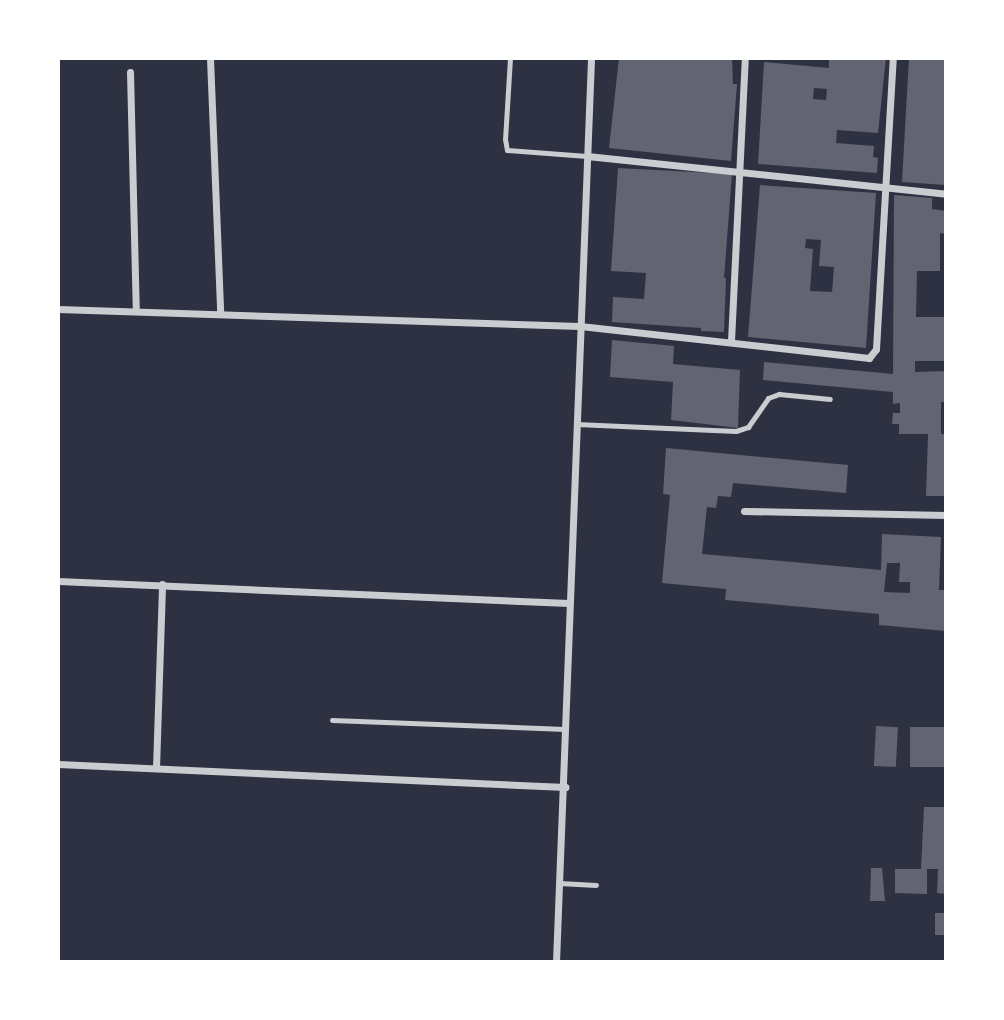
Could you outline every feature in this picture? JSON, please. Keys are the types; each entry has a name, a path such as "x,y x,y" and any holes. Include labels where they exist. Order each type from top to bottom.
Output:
{"street":[{"path":"211,58 220,312"},
{"path":"556,962 565,786 569,603 591,58"},
{"path":"731,341 745,58"},
{"path":"58,309 220,312 580,326 869,358 876,349 893,58"},
{"path":"130,72 136,311"},
{"path":"587,156 946,194"},
{"path":"744,511 946,515"},
{"path":"58,581 569,603"},
{"path":"156,768 162,584"},
{"path":"58,764 565,786"}],"lane":[{"path":"510,58 505,139 507,150 516,153 587,156"},
{"path":"576,424 736,431 748,427 768,398 779,394 830,399"},
{"path":"332,720 565,729"},
{"path":"559,883 596,885"}],"building":[{"path":"619,58 732,58 733,84 737,84 731,161 609,148"},
{"path":"829,58 886,58 878,133 837,130 836,143 874,146 873,157 878,158 877,173 758,164 764,62 829,68","holes":["814,88 827,89 826,100 813,99"]},
{"path":"909,58 946,58 946,185 902,182"},
{"path":"618,168 732,174 724,278 724,332 612,322 613,297 644,299 646,273 611,271"},
{"path":"760,185 876,193 866,348 748,337","holes":["806,239 821,240 819,266 834,267 832,292 810,291 813,249 805,248"]},
{"path":"894,195 932,198 932,209 946,211 946,234 940,233 940,271 917,271 916,317 946,317 946,361 915,361 915,372 946,371 946,402 941,402 941,434 946,434 946,496 926,496 928,434 899,434 899,424 892,424 893,413 900,413 900,403 893,404 893,392 763,380 764,362 893,374"},
{"path":"612,340 674,346 673,364 740,370 738,428 671,420 673,382 610,377"},
{"path":"666,448 848,465 846,493 733,483 731,497 718,496 716,508 707,507 702,554 881,570 882,534 941,537 939,590 946,590 946,631 879,625 879,614 725,600 726,589 662,583 670,495 663,494","holes":["887,563 900,563 899,582 910,582 910,593 884,592"]},
{"path":"876,726 898,727 896,767 874,766"},
{"path":"910,727 946,727 946,767 910,767"},
{"path":"924,807 946,807 946,894 937,893 938,869 927,869 927,894 895,893 895,869 921,869"},
{"path":"871,868 882,868 885,901 870,901"},
{"path":"935,913 946,913 946,935 935,935"}]}
